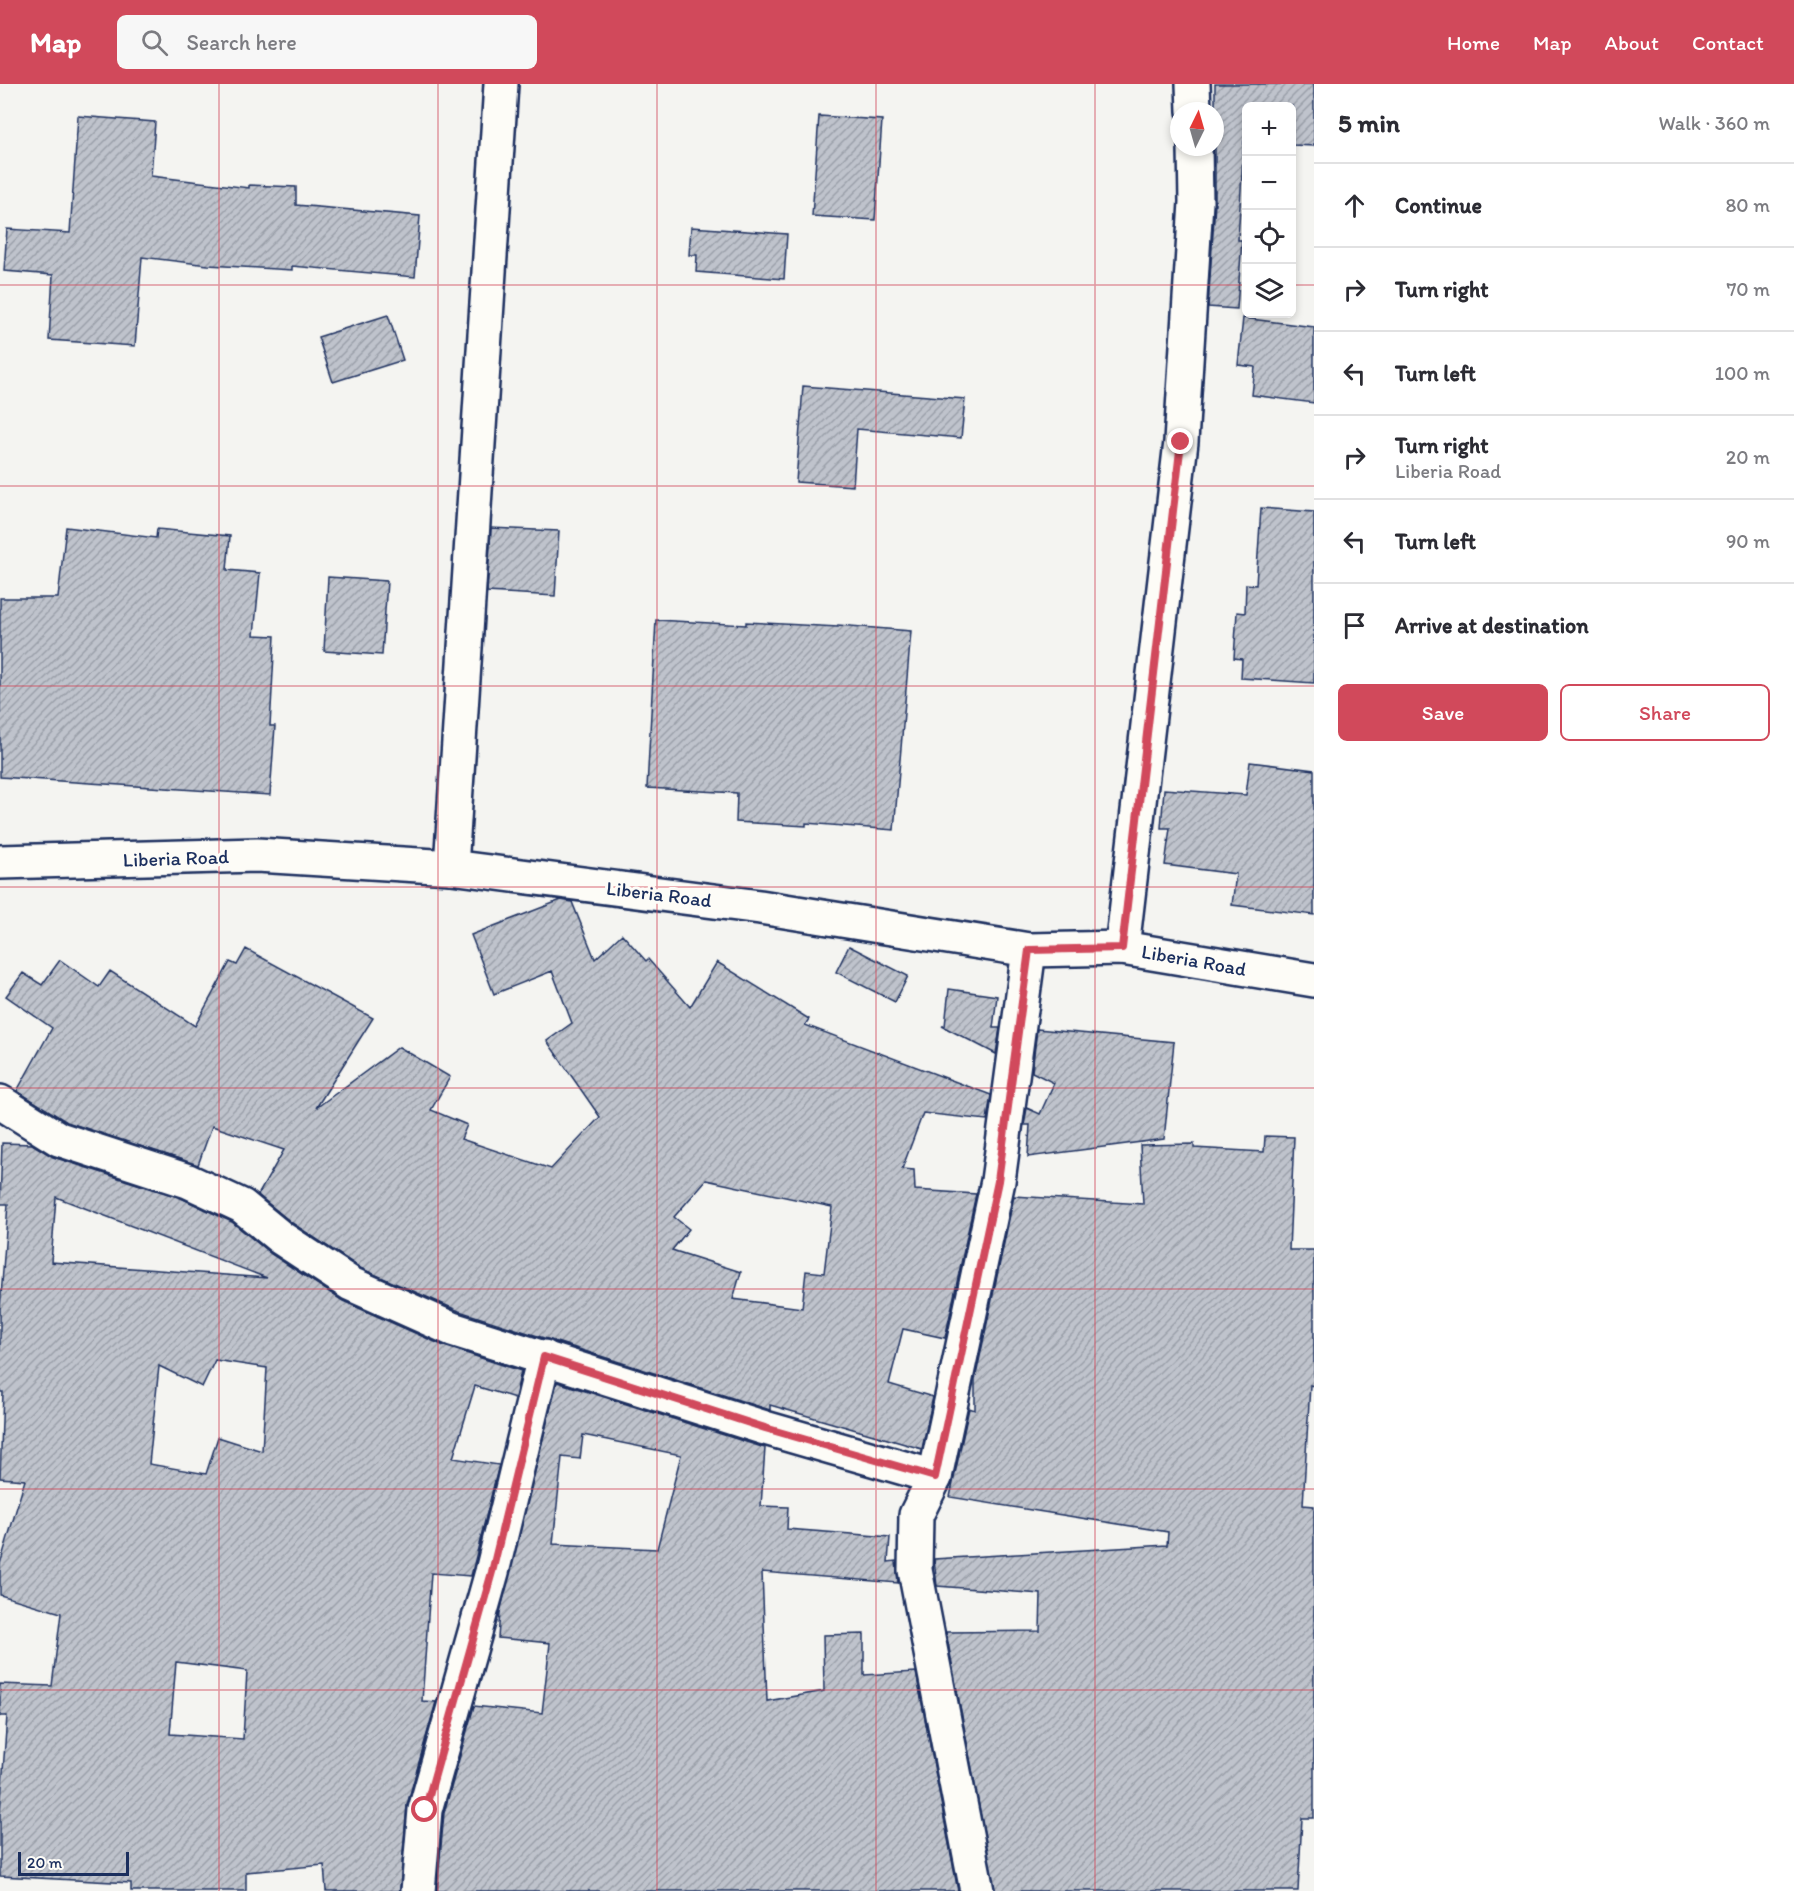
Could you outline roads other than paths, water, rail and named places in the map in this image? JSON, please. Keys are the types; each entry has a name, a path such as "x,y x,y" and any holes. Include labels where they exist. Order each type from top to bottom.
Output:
{"street":[{"path":"451,867 501,84"},
{"path":"1193,84 1194,102"},
{"path":"1122,948 1181,442 1196,202 1195,156"},
{"name":"Liberia Road","path":"0,862 257,855 451,867 760,907 1029,950 1122,948 1314,980"},
{"path":"977,1891 915,1570 916,1515 935,1477 998,1181 1029,950"},
{"path":"0,1102 59,1139 188,1181 242,1206 281,1238 351,1284 452,1329 765,1428 935,1477"},
{"path":"418,1891 425,1810 492,1572 544,1357"}]}
